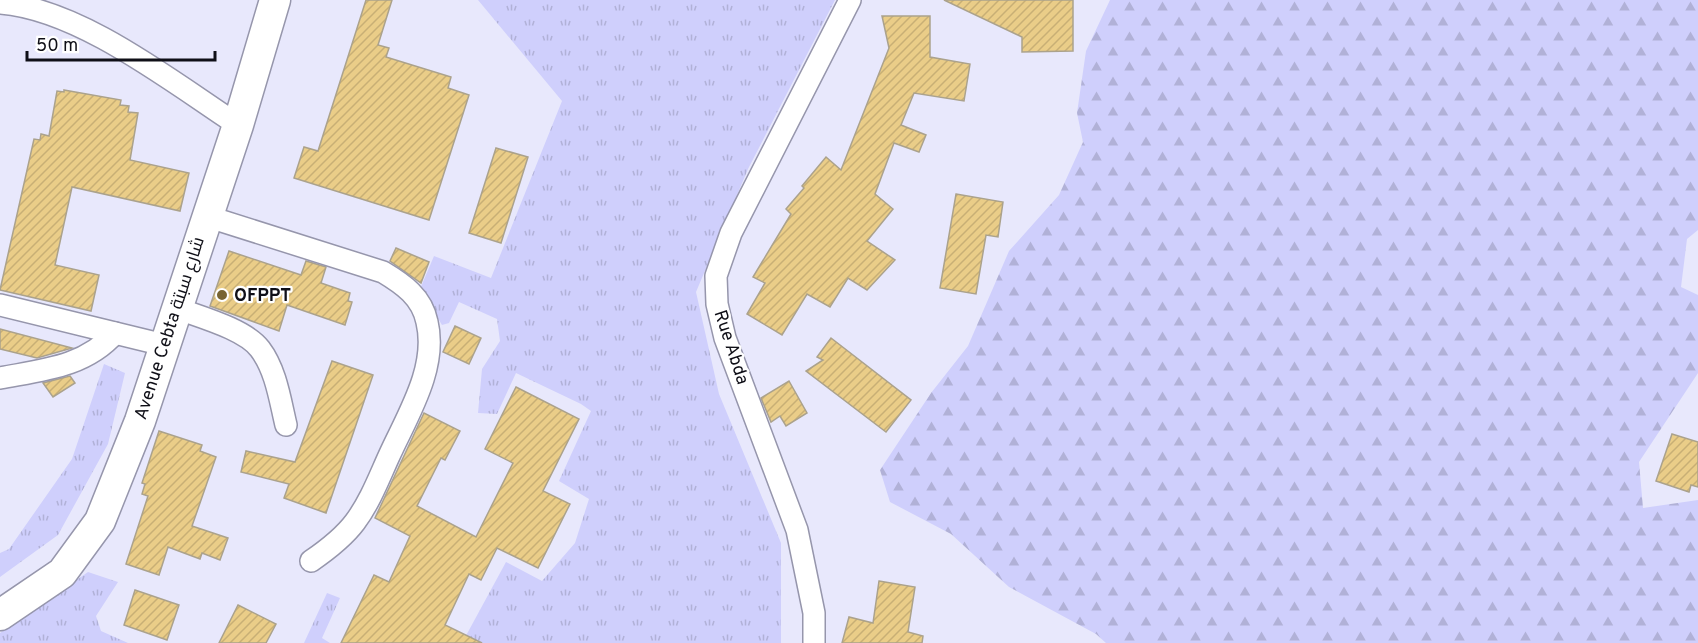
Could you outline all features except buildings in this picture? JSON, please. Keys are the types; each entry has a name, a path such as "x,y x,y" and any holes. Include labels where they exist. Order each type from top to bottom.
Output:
{"street":[{"name":"Avenue Cebta شارع سبتة","path":"0,615 62,573 100,521 126,459 238,125 275,0"},
{"name":"Rue Abda","path":"814,643 814,613 797,530 725,338 717,304 716,276 730,233 850,0"},
{"path":"0,3 44,13 86,31 132,55 238,125"},
{"path":"206,216 383,272 404,285 420,303 424,313 429,335 426,365 410,410 360,515 339,540 311,561"},
{"path":"0,305 164,345"},
{"path":"176,308 244,335 261,349 271,371 286,425"},
{"path":"0,378 72,364 97,351 115,333"}],"green space":[{"path":"478,0 835,0 748,169 696,292 719,394 781,543 781,643 462,643 506,562 542,581 575,543 589,499 559,481 591,411 516,373 497,414 478,413 482,369 500,341 497,319 459,302 449,323 442,325 420,289 434,256 491,278 562,101"},
{"path":"1110,0 1698,0 1698,230 1687,239 1681,287 1698,295 1698,373 1639,462 1643,508 1698,500 1698,643 1106,643 1096,634 1009,587 951,534 890,502 880,470 931,393 968,346 1009,251 1059,195 1083,142 1077,113 1086,51"},
{"path":"104,364 125,373 108,444 58,535 0,577 0,553 9,549 72,459"},
{"path":"88,572 118,582 96,616 101,631 128,643 0,643 0,633"},
{"path":"327,593 340,598 322,638 330,643 304,643"}],"place":[{"name":"OFPPT","path":"222,295"}]}
